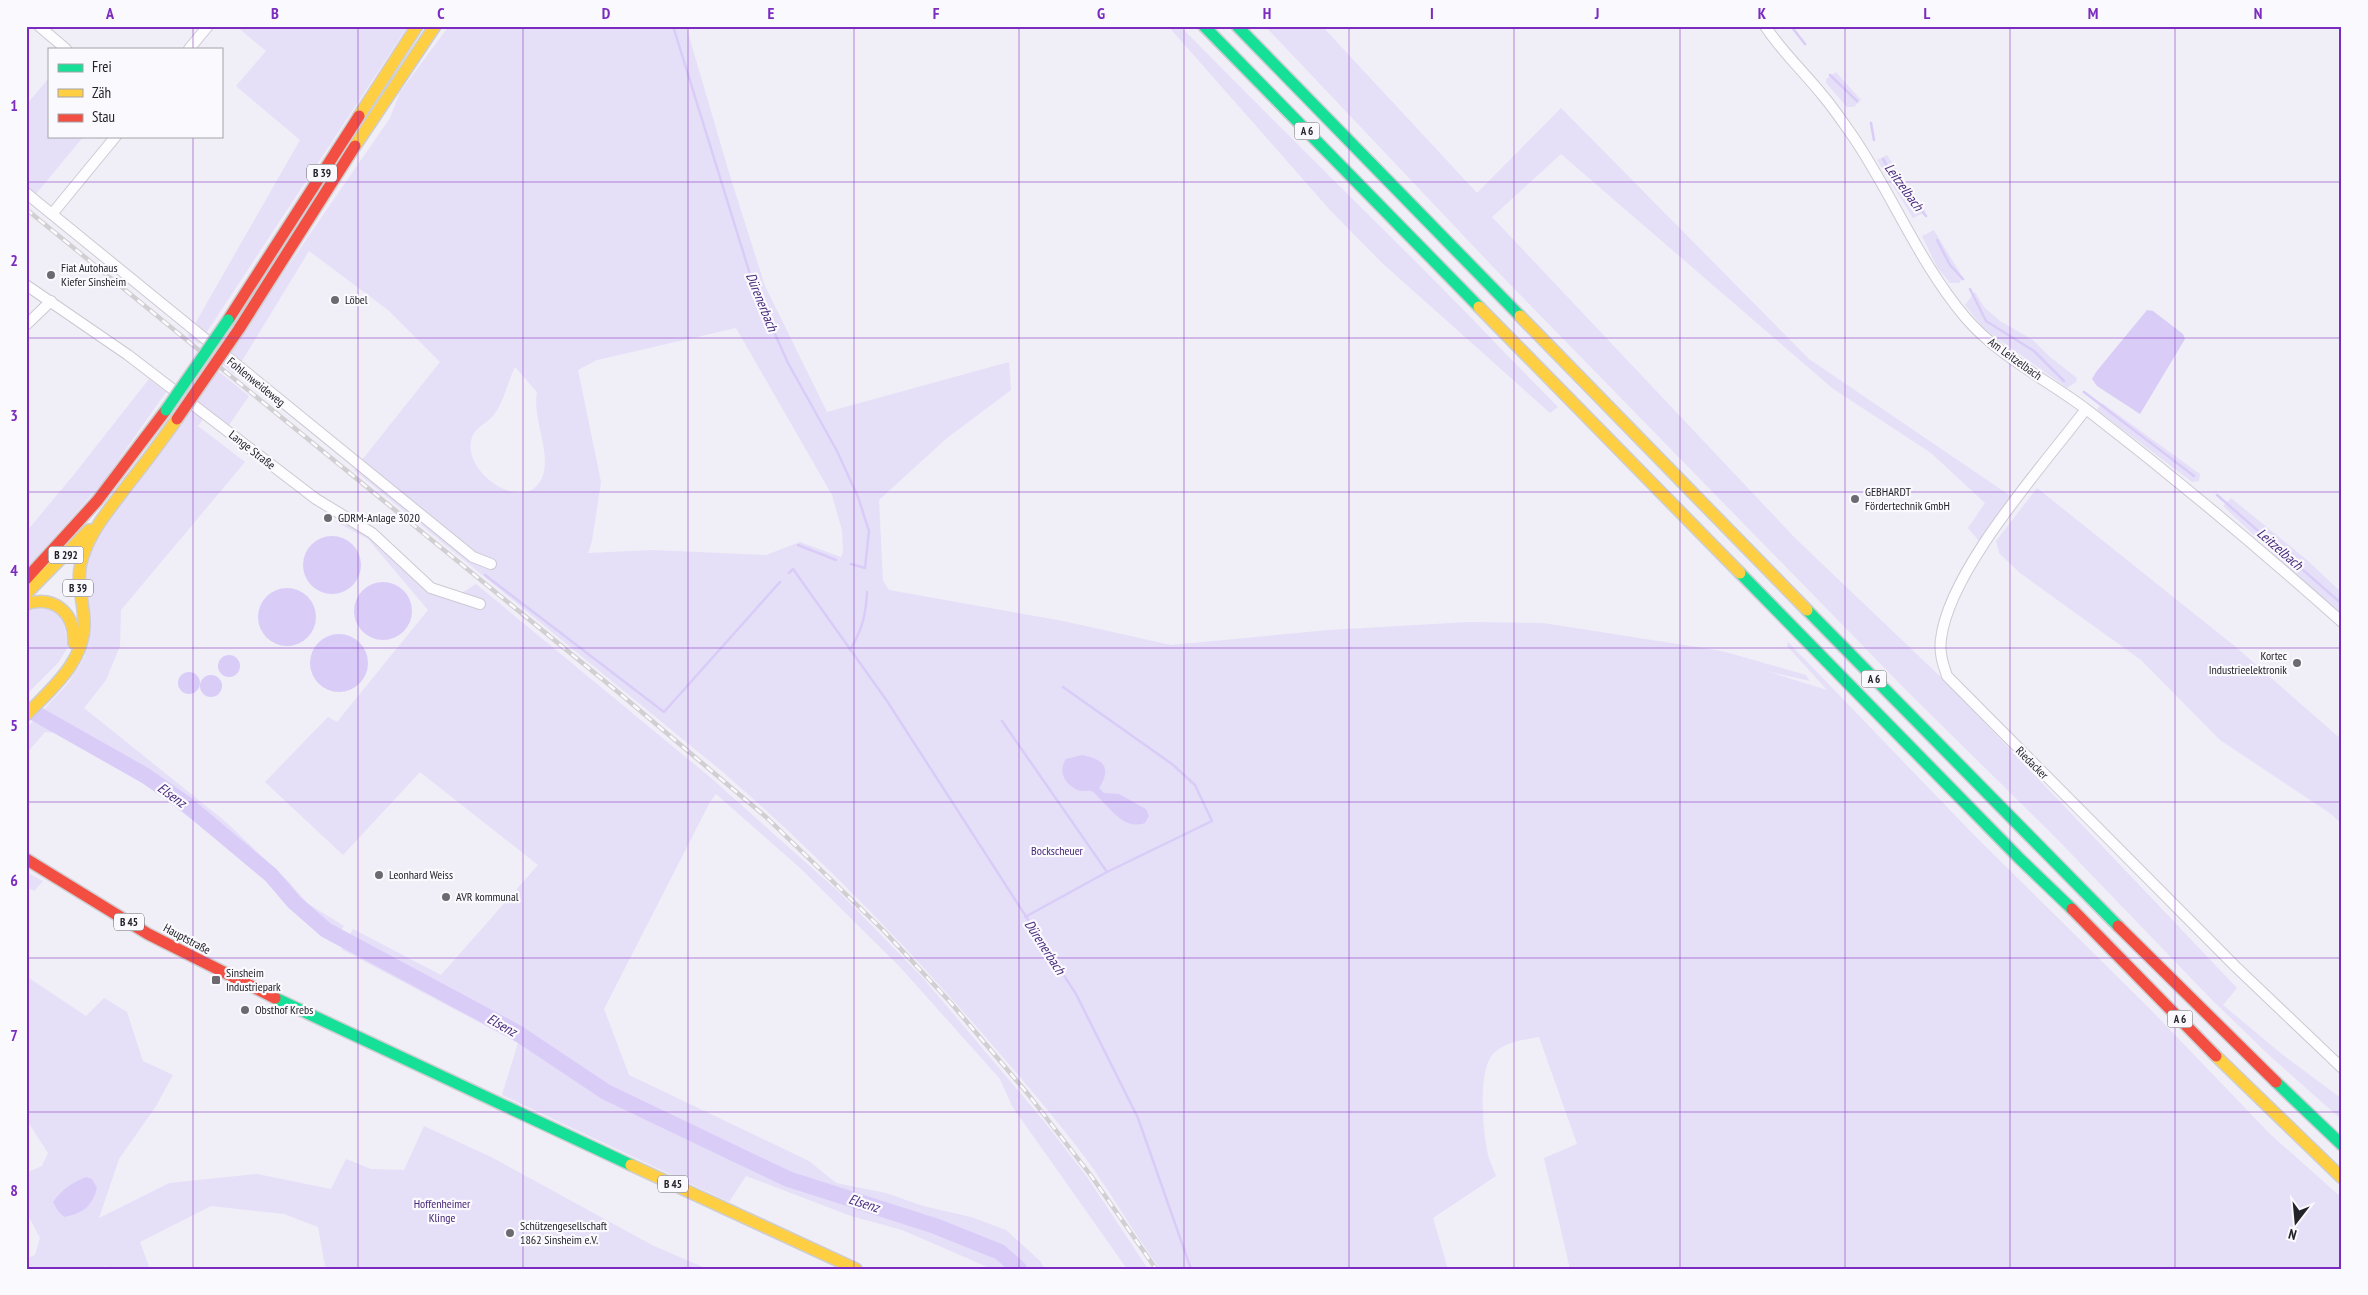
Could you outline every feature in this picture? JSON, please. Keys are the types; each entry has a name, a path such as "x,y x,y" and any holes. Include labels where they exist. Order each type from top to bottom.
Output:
{"main road":[{"name":"B 39","path":"26,578 97,501 166,410 228,320 417,26"},
{"name":"B 39","path":"26,715 70,666 84,636 84,621 77,578 80,563 105,515 178,419 239,329 434,26"},
{"name":"A 6","path":"1204,26 2020,859 2067,902 2248,1088 2342,1178"},
{"name":"A 6","path":"1237,26 2037,845 2238,1047 2342,1145"},
{"name":"B 292","path":"26,594 105,515"},
{"name":"B 39","path":"26,604 39,601 50,602 61,607 69,615 76,637 70,666"},
{"name":"Hauptstraße","path":"26,859 186,955 856,1269"}],"street":[{"path":"39,26 65,48"},
{"path":"190,48 208,26"},
{"name":"Am Leitzelbach","path":"1765,26 1778,47 1824,97 1854,138 1919,248 1965,318 1996,347 2086,409 2176,479 2250,540 2342,622"},
{"path":"52,214 114,138"},
{"name":"Fohlenweideweg","path":"26,193 472,557 491,564"},
{"name":"Lange Straße","path":"26,285 128,355 316,499 372,533 431,588 480,604"},
{"path":"26,325 51,301"},
{"name":"Riedacker","path":"2086,409 2010,508 1963,578 1952,602 1941,639 1940,654 1947,676 2243,974 2342,1068"}],"green space":[{"path":"236,26 408,26 199,344 188,336 300,140 236,86 266,51"},
{"name":"Bockscheuer","path":"449,26 686,26 730,176 765,286 827,412 1009,362 1011,390 947,438 879,500 883,581 889,590 1063,621 1171,645 1329,630 1469,622 1543,623 1722,651 1806,675 1810,681 1766,671 1827,690 1787,646 1788,642 1973,834 2150,1009 2271,1135 2342,1198 2342,1269 1570,1269 1544,1158 1577,1144 1539,1037 1505,1045 1489,1059 1484,1084 1483,1113 1489,1160 1496,1176 1433,1218 1448,1269 1160,1269 1072,1140 982,1033 858,898 792,834 724,773 354,470 440,362 388,310 309,251 234,374 221,363 390,118 400,92","holes":["736,328 832,495 842,530 843,552 841,557 800,542 766,555 653,550 588,553 592,541 601,482 578,370 597,360","515,367 537,392 537,413 545,456 543,475 536,487 525,492 512,492 499,487 477,467 472,454 472,436 497,411"]},
{"path":"1168,26 1180,26 1558,407 1550,413 1381,262 1330,210"},
{"path":"1265,26 1322,26 1477,193 1561,108 1809,359 2012,497 1980,542 1968,528 1985,503 1931,453 1832,388 1561,154 1492,217 1796,539 1948,684 2237,988 2223,1005 2283,1055 2342,1099 2342,1120 2270,1056 2213,1001 2059,841 1906,690 1497,271"},
{"path":"1836,72 1861,100 1854,107 1847,107 1826,83 1826,79"},
{"path":"48,79 48,138 82,138 35,195 26,188 26,105"},
{"path":"1887,155 1926,212 1913,218 1877,160"},
{"path":"1934,230 1963,278 1959,283 1950,283 1937,267 1922,236"},
{"path":"1975,292 1984,307 2000,321 2033,340 2050,357 2077,378 2076,382 2067,388 1984,329 1965,305"},
{"path":"218,371 249,396 229,425 197,401"},
{"path":"149,379 166,392 103,482 26,569 26,532"},
{"path":"2102,403 2200,474 2199,481 2192,482 2097,410"},
{"path":"191,409 204,418 198,426 245,462 121,610 120,646 106,680 84,708 226,822 289,882 307,903 344,926 336,938 333,939 212,835 137,778 65,734 45,732 26,754 26,729 69,682 85,656 82,577 97,534"},
{"path":"2037,488 2237,648 2342,740 2342,824 2331,814 2220,740 2141,660 2020,573 1999,553 1996,541"},
{"path":"2231,498 2307,560 2342,593 2342,618 2223,506"},
{"path":"337,519 370,536 429,592 454,598 476,584 711,778 840,893 923,978 1043,1120 1087,1177 1148,1269 1127,1269 1012,1106 1000,1079 900,967 799,867 716,794 710,802 604,1009 629,1075 809,1161 836,1183 886,1193 923,1206 971,1217 1006,1230 1040,1261 1045,1269 992,1269 902,1230 851,1216 746,1176 729,1202 502,1095 518,1043 341,949 353,929 441,975 538,865 420,772 343,855 265,782 328,717 337,722 428,610 368,539 336,522"},
{"path":"48,608 62,614 68,647 58,663 26,695 26,610"},
{"path":"26,872 43,881 34,891 26,887"},
{"name":"Hoffenheimer Klinge","path":"26,976 86,1016 104,998 127,1012 143,1061 173,1075 156,1106 119,1159 99,1218 169,1183 257,1174 331,1189 346,1159 371,1169 404,1170 424,1126 493,1158 652,1245 707,1269 330,1269 325,1266 318,1227 284,1214 211,1206 140,1242 150,1269 111,1269 106,1266 99,1269 26,1269 26,1259 35,1255 40,1238 26,1211 26,1173 42,1166 48,1153 26,1119"}],"shaded area":[{"path":"2147,310 2153,311 2183,334 2185,339 2140,414 2097,386 2092,379"},
{"path":"326,536 338,536 353,544 361,559 361,571 353,586 338,594 326,594 311,586 303,571 303,559 311,544"},
{"path":"377,582 389,582 404,590 412,605 412,617 404,632 389,640 377,640 362,632 354,617 354,605 362,590"},
{"path":"281,588 293,588 308,596 316,611 316,623 308,638 293,646 281,646 266,638 258,623 258,611 266,596"},
{"path":"333,634 345,634 360,642 368,657 368,669 360,684 345,692 333,692 318,684 310,669 310,657 318,642"},
{"path":"229,655 237,658 240,666 237,674 229,677 221,674 218,666 221,658"},
{"path":"189,672 197,675 200,683 197,691 189,694 181,691 178,683 181,675"},
{"path":"211,675 219,678 222,686 219,694 211,697 203,694 200,686 203,678"},
{"path":"1082,755 1096,759 1104,766 1105,775 1099,788 1104,793 1119,794 1146,809 1149,816 1145,823 1138,825 1120,819 1092,791 1077,790 1069,784 1063,772 1064,763 1066,759"},
{"path":"86,1177 92,1179 97,1188 95,1195 86,1208 64,1217 53,1202 60,1193"}],"waterway":[{"name":"Dürenerbach","path":"673,26 754,287 788,363 837,451 858,497 869,531 865,568 851,564"},
{"name":"Leitzelbach","path":"1791,26 1805,44"},
{"name":"Leitzelbach","path":"1830,75 1857,101"},
{"name":"Leitzelbach","path":"1871,123 1874,140"},
{"name":"Leitzelbach","path":"1883,159 1893,176 1926,216"},
{"name":"Leitzelbach","path":"1937,240 1950,265 1963,279"},
{"name":"Leitzelbach","path":"1970,289 1986,321 2034,351 2064,381"},
{"name":"Leitzelbach","path":"2084,392 2194,476"},
{"name":"Leitzelbach","path":"2217,495 2342,604"},
{"path":"798,545 836,560"},
{"name":"Dürenerbach","path":"789,573 793,569 887,701 1076,994 1138,1118 1191,1269"},
{"path":"485,575 664,712 780,582"},
{"name":"Dürenerbach","path":"850,650 863,622 867,592"},
{"path":"1025,917 1107,872 1212,821 1195,785 1172,764 1063,687"},
{"name":"Elsenz","path":"26,708 146,776 186,804 271,875 294,902 326,930 516,1032 606,1092 788,1179 935,1226 1000,1252 1019,1269"},
{"path":"1002,721 1107,872"}],"railway":[{"path":"26,209 618,692 766,817 884,931 951,1003 1028,1094 1092,1177 1156,1269"}],"traffic: fast":[{"path":"1204,26 1479,307"},
{"path":"1237,26 1520,316"},
{"path":"166,410 228,320"},
{"path":"1740,573 2020,859 2072,909"},
{"path":"1807,610 2118,926"},
{"path":"275,998 631,1165"},
{"path":"2276,1082 2342,1145"}],"traffic: slow":[{"path":"359,116 417,26"},
{"path":"355,146 435,26"},
{"path":"1479,307 1740,573"},
{"path":"1520,316 1807,610"},
{"path":"26,715 65,673 79,649 84,621 79,579 81,562 88,543 104,516 177,419"},
{"path":"26,594 89,530"},
{"path":"26,604 46,602 54,604 61,609 71,623 74,643"},
{"path":"2216,1056 2342,1178"},
{"path":"631,1165 856,1269"}],"traffic: jam":[{"path":"228,320 359,116"},
{"path":"239,329 355,146"},
{"path":"177,419 239,329"},
{"path":"26,579 97,501 166,410"},
{"path":"26,859 148,934 275,998"},
{"path":"2072,909 2216,1056"},
{"path":"2118,926 2276,1082"}],"place":[{"name":"Fiat Autohaus Kiefer Sinsheim","path":"51,275"},
{"name":"Löbel","path":"335,300"},
{"name":"GEBHARDT Fördertechnik GmbH","path":"1855,499"},
{"name":"GDRM-Anlage 3020","path":"328,518"},
{"name":"Kortec Industrieelektronik","path":"2297,663"},
{"name":"Leonhard Weiss","path":"379,875"},
{"name":"AVR kommunal","path":"446,897"},
{"name":"Sinsheim Industriepark","path":"216,980"},
{"name":"Obsthof Krebs","path":"245,1010"},
{"name":"Schützengesellschaft 1862 Sinsheim e.V.","path":"510,1233"}]}
